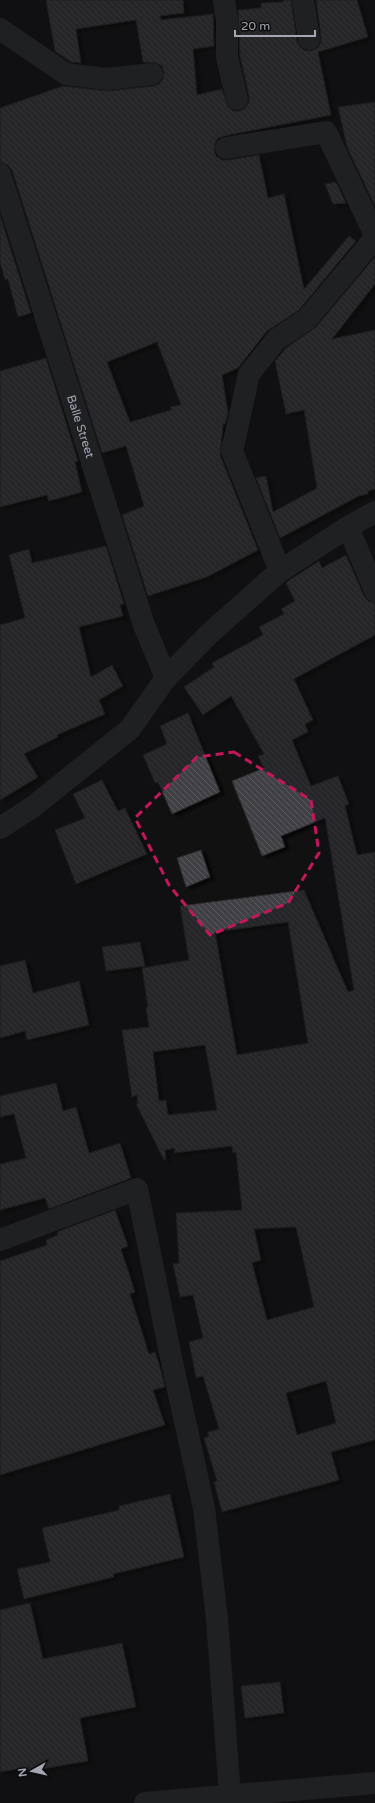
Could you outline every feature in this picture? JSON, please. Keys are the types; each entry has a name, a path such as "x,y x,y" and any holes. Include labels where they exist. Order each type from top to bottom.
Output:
{"street":[{"path":"224,0 227,21 227,57 236,99"},
{"path":"303,0 309,39"},
{"path":"0,29 66,74 107,80 152,74"},
{"path":"226,148 326,132 375,235"},
{"name":"Balle Street","path":"0,174 144,625 166,678"},
{"path":"280,571 232,451 249,374 277,339 307,319 375,238"},
{"path":"0,828 34,806 130,729 166,678 210,634 280,571 348,526 375,512"},
{"path":"348,526 375,592"},
{"path":"0,1240 137,1189 170,1353 204,1508 217,1619 230,1795"},
{"path":"145,1803 375,1783"}],"highlighted area":[{"path":"234,752 311,800 319,853 288,903 210,935 169,885 135,818 197,757"}],"building":[{"path":"46,0 183,0 184,13 160,16 161,20 213,14 214,46 193,49 197,95 222,89 228,107 234,111 240,111 245,108 249,102 249,96 240,56 238,10 261,8 261,3 291,0 297,41 300,47 304,50 311,51 317,48 321,43 316,0 357,0 368,37 318,52 331,115 224,136 218,138 215,143 214,150 216,156 222,160 259,155 268,198 284,194 304,289 349,236 356,241 299,310 267,331 238,368 222,375 228,413 225,424 223,424 220,455 258,550 207,577 148,596 122,515 144,506 126,446 102,453 12,170 8,165 0,162 0,108 63,86 108,91 153,86 159,84 163,79 164,72 162,66 157,63 143,62 136,20 76,29 81,63 71,62 55,51","holes":["157,342 181,405 170,407 171,410 130,422 107,362"]},
{"path":"375,102 375,206 347,147 338,107"},
{"path":"336,182 346,203 333,204 325,184"},
{"path":"0,215 31,313 18,317 8,279 5,280 0,262"},
{"path":"375,257 375,284 332,339 375,330 375,489 368,491 368,494 359,496 280,538 256,478 266,476 273,512 317,488 304,410 286,414 275,361 286,348 316,327"},
{"path":"46,358 78,461 75,462 82,492 49,501 47,495 0,507 0,371"},
{"path":"106,546 124,604 120,605 123,616 79,627 91,677 112,665 123,686 99,700 105,714 57,735 58,737 24,754 38,777 0,800 0,625 25,618 9,555 29,549 32,563"},
{"path":"346,555 364,596 368,601 375,603 375,635 294,679 313,720 305,724 308,732 292,740 311,786 338,776 349,804 345,806 357,855 375,852 375,1440 331,1452 339,1480 222,1512 214,1482 217,1481 204,1438 208,1437 208,1432 219,1429 203,1376 196,1378 189,1342 203,1338 193,1295 180,1297 173,1264 179,1263 176,1213 242,1210 236,1152 233,1153 232,1146 174,1153 175,1148 165,1150 166,1159 164,1160 136,1104 138,1104 137,1095 132,1097 122,1030 149,1027 146,1008 148,1007 142,968 189,960 180,906 304,890 348,992 354,990 325,818 281,836 285,847 262,856 232,781 264,768 258,756 264,754 231,696 203,715 184,687 214,667 212,663 263,635 259,627 284,614 281,609 295,601 286,583 288,581 319,561 322,568","holes":["288,922 308,1043 237,1055 215,932","205,1045 217,1110 168,1115 166,1100 159,1101 153,1052","296,1227 314,1307 267,1320 252,1263 261,1260 254,1229","326,1381 336,1423 297,1435 286,1393"]},
{"path":"188,713 220,792 172,814 158,782 155,783 143,755 167,744 160,726"},
{"path":"102,780 118,811 125,808 147,854 76,884 55,830 85,818 73,794"},
{"path":"201,850 210,877 186,887 177,858"},
{"path":"140,942 145,966 106,971 102,947"},
{"path":"25,960 33,993 79,981 89,1025 27,1040 25,1031 0,1038 0,966"},
{"path":"56,1083 63,1111 76,1107 89,1153 120,1143 131,1178 49,1209 45,1198 0,1210 0,1164 26,1158 14,1114 0,1117 0,1096"},
{"path":"115,1210 128,1246 121,1249 135,1292 130,1294 149,1354 155,1352 165,1387 153,1390 165,1425 0,1475 0,1261 47,1245 46,1240 58,1235 57,1232"},
{"path":"170,1494 184,1557 113,1574 114,1577 24,1599 17,1569 50,1562 42,1528 119,1510 119,1506"},
{"path":"30,1603 43,1659 122,1643 136,1707 80,1718 88,1761 19,1773 18,1769 0,1772 0,1610"},
{"path":"280,1682 284,1713 245,1718 241,1686"}]}
